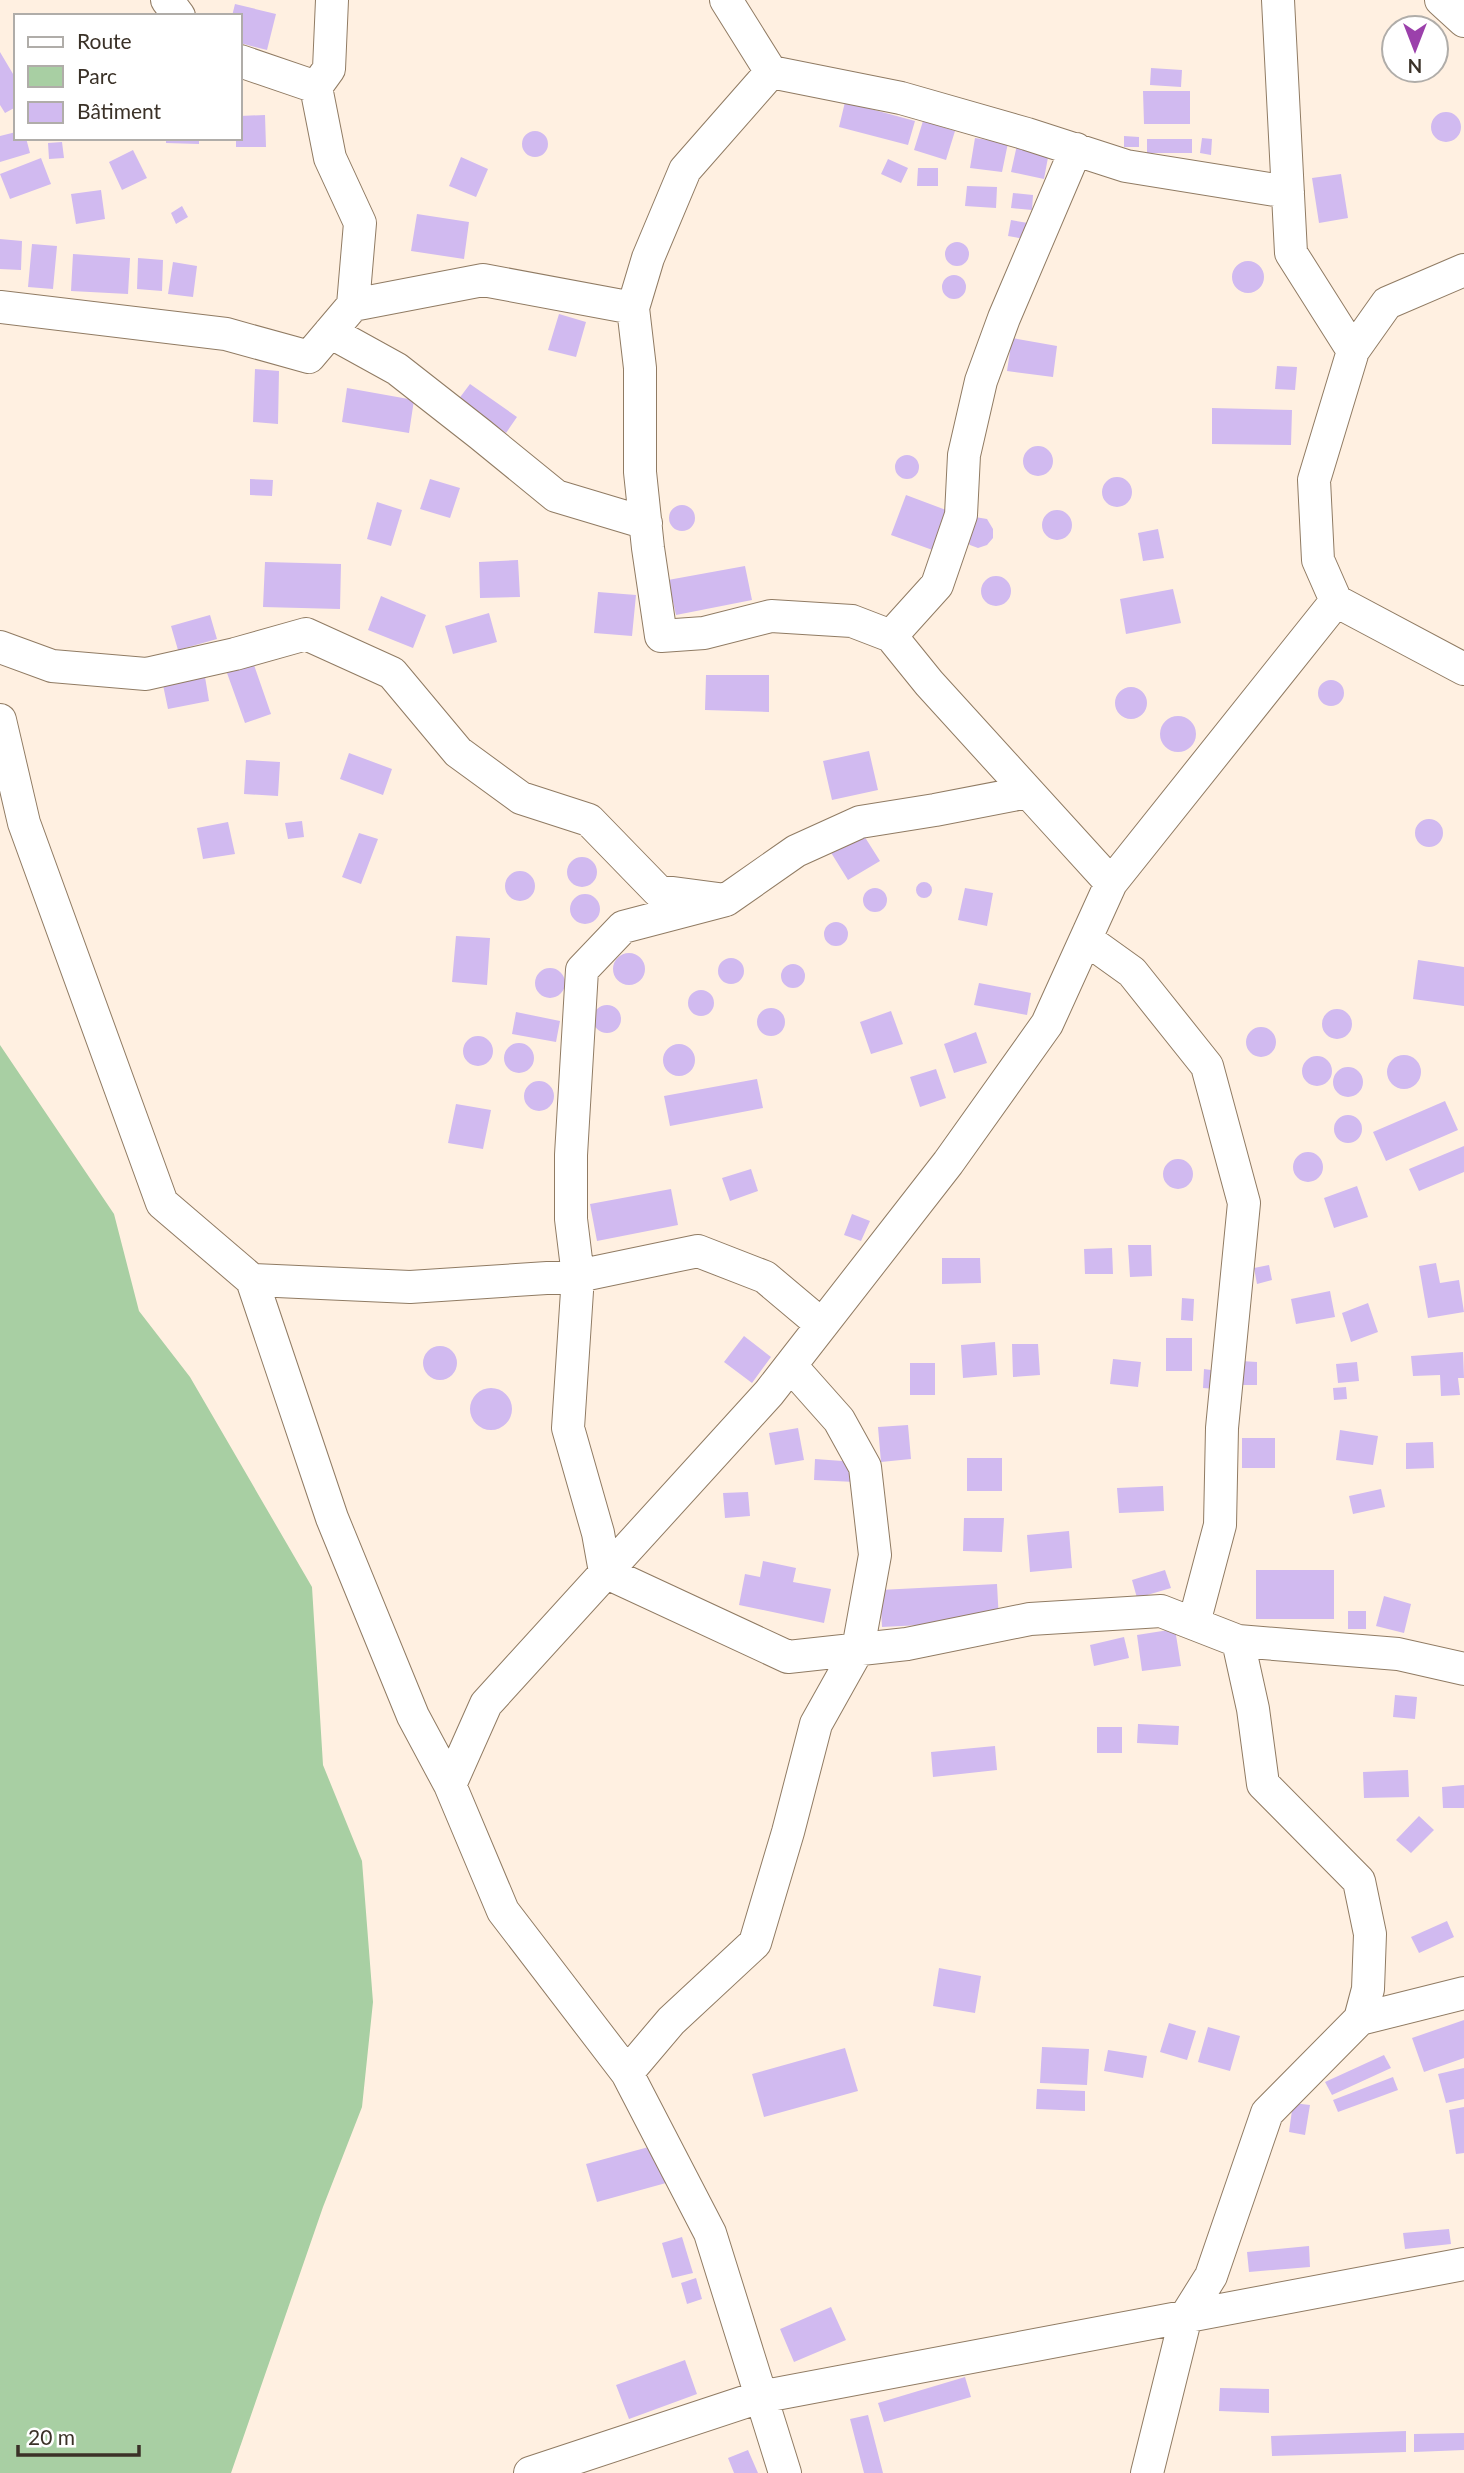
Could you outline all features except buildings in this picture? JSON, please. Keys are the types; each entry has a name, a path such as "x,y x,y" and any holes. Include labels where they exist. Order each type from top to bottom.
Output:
{"street":[{"path":"0,307 226,334 309,356 353,305 360,223 330,158 316,87 329,69 332,0"},
{"path":"726,0 771,72 901,98 1126,166 1288,192"},
{"path":"1278,0 1292,253 1353,351"},
{"path":"1441,0 1464,21"},
{"path":"242,62 316,87"},
{"path":"771,72 685,170 648,258 633,308 640,368 640,472 661,636 704,633 771,616 852,621 891,636 929,683 1111,883"},
{"path":"891,636 937,585 961,514 964,455 981,382 1004,318 1076,149"},
{"path":"1464,270 1387,303 1353,351 1314,480 1318,560 1336,601 1464,668"},
{"path":"353,305 483,280 633,308"},
{"path":"330,332 397,369 555,496 646,523"},
{"path":"450,1785 486,1704 769,1393 948,1163 1047,1024 1111,883 1336,601"},
{"path":"0,647 52,666 146,674 235,654 306,634 392,673 458,752 521,798 589,820 658,891 726,900"},
{"path":"0,720 24,822 162,1203 252,1280 332,1518 413,1716 450,1785 503,1911 627,2073 710,2232 785,2473"},
{"path":"605,1572 598,1533 568,1428 578,1276 571,1219 570,1155 582,970 623,927 726,900 796,851 860,822 1028,792"},
{"path":"1086,939 1132,972 1207,1066 1244,1203 1222,1428 1220,1525 1194,1623"},
{"path":"252,1280 410,1287 578,1276 698,1251 765,1277 822,1325"},
{"path":"627,2073 671,2021 755,1943 817,1724 858,1649 875,1555 865,1467 839,1420 791,1366"},
{"path":"605,1572 788,1657 907,1644 1030,1619 1161,1611 1238,1641 1398,1654 1464,1669"},
{"path":"1147,2473 1186,2316 1211,2276 1267,2113 1360,2019 1368,1989 1370,1934 1359,1881 1263,1784 1253,1709 1238,1641"},
{"path":"1360,2019 1464,1993"},
{"path":"530,2473 760,2397 1464,2264"}],"green space":[{"path":"0,1045 114,1214 139,1311 190,1377 312,1587 323,1765 362,1861 373,2002 362,2107 323,2207 231,2473 0,2473"}]}
